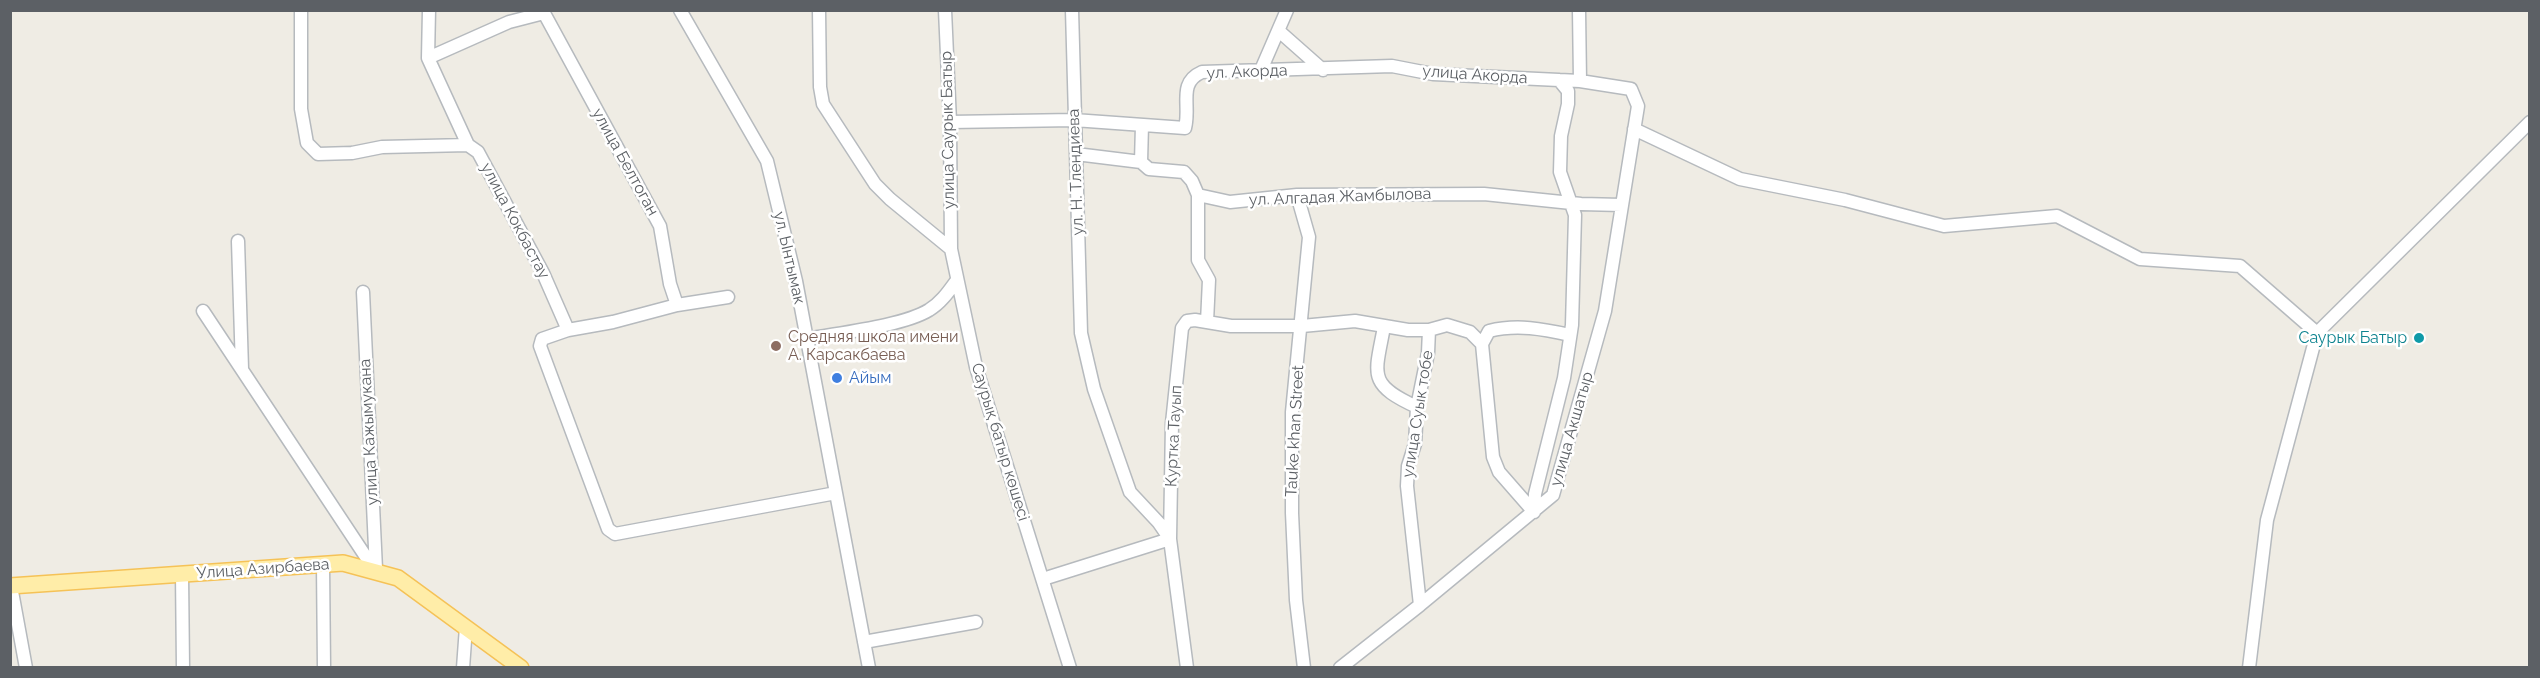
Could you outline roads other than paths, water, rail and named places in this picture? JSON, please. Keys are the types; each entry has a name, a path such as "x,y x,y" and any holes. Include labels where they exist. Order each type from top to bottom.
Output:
{"main road":[{"name":"Улица Азирбаева","path":"11,586 343,563 398,578 521,668"}],"street":[{"path":"301,10 301,109 307,143 318,154 352,153 382,147 468,145"},
{"name":"улица Кокбастау","path":"429,10 428,58 468,145 478,152 543,273 568,330"},
{"name":"ул. Ынтымак","path":"680,10 767,161 796,281 869,668"},
{"path":"819,10 819,87 823,104 875,184 951,249"},
{"name":"улица Саурык Батыр","path":"945,10 950,122 951,249"},
{"name":"ул. Н. Тлендиева","path":"1072,10 1081,333 1094,389 1130,492 1159,523 1170,539"},
{"path":"1261,70 1280,32 1287,10"},
{"path":"1579,10 1580,81"},
{"name":"улица Белтоган","path":"428,58 509,22 544,13 660,226 670,284 677,305"},
{"path":"1280,32 1323,70"},
{"name":"улица Акорда","path":"1323,70 1392,66 1433,74 1580,81 1627,87"},
{"name":"ул. Акорда","path":"950,122 1074,120 1185,128 1187,83 1191,76 1202,72 1323,70"},
{"path":"1534,512 1535,494 1564,378 1570,336 1575,215 1560,172 1561,136 1568,104 1568,91 1559,80"},
{"name":"улица Акшатыр","path":"1340,668 1553,495 1605,311 1638,106 1631,89 1627,87"},
{"path":"2249,668 2267,520 2317,333 2529,122"},
{"path":"1141,162 1142,125"},
{"path":"1634,129 1740,179 1845,200 1944,225 2057,216 2140,259 2240,266 2317,333"},
{"path":"1076,154 1141,162 1149,169 1184,172 1198,195 1198,260 1209,280 1208,322"},
{"name":"ул. Алгадая Жамбылова","path":"1198,195 1230,202 1298,195 1484,194 1571,203 1622,205"},
{"name":"Tauke khan Street","path":"1298,195 1309,237 1293,412 1292,513 1296,600 1304,668"},
{"path":"238,241 242,369"},
{"name":"Саурық батыр көшесі","path":"951,249 976,367 1070,668"},
{"path":"807,339 912,318 930,310 946,295 957,280"},
{"name":"улица Кажымукана","path":"363,292 376,572"},
{"path":"728,297 677,305 613,322 568,330 542,339 540,346 608,530 615,534 836,493"},
{"path":"203,311 376,572"},
{"name":"Куртка Тауып","path":"1187,668 1170,539 1172,423 1182,328 1187,321 1195,320 1231,326 1302,326 1355,321 1384,327 1429,330 1447,325 1470,332 1482,344"},
{"path":"1384,327 1376,375 1384,387 1401,400 1417,407"},
{"path":"1534,512 1499,472 1493,457 1482,344 1489,331 1505,327 1541,329 1570,336"},
{"name":"улица Суык тобе","path":"1420,605 1407,486 1408,466 1415,444 1417,407 1428,353 1429,330"},
{"path":"1043,579 1170,539"},
{"path":"323,565 324,668"},
{"path":"182,574 183,668"},
{"path":"11,586 26,668"},
{"path":"864,642 976,622"},
{"path":"463,668 466,627"}],"place":[{"name":"Саурык Батыр","path":"2419,338"},
{"name":"Средняя школа имени А. Карсакбаева","path":"776,346"},
{"name":"Айым","path":"837,378"}]}
